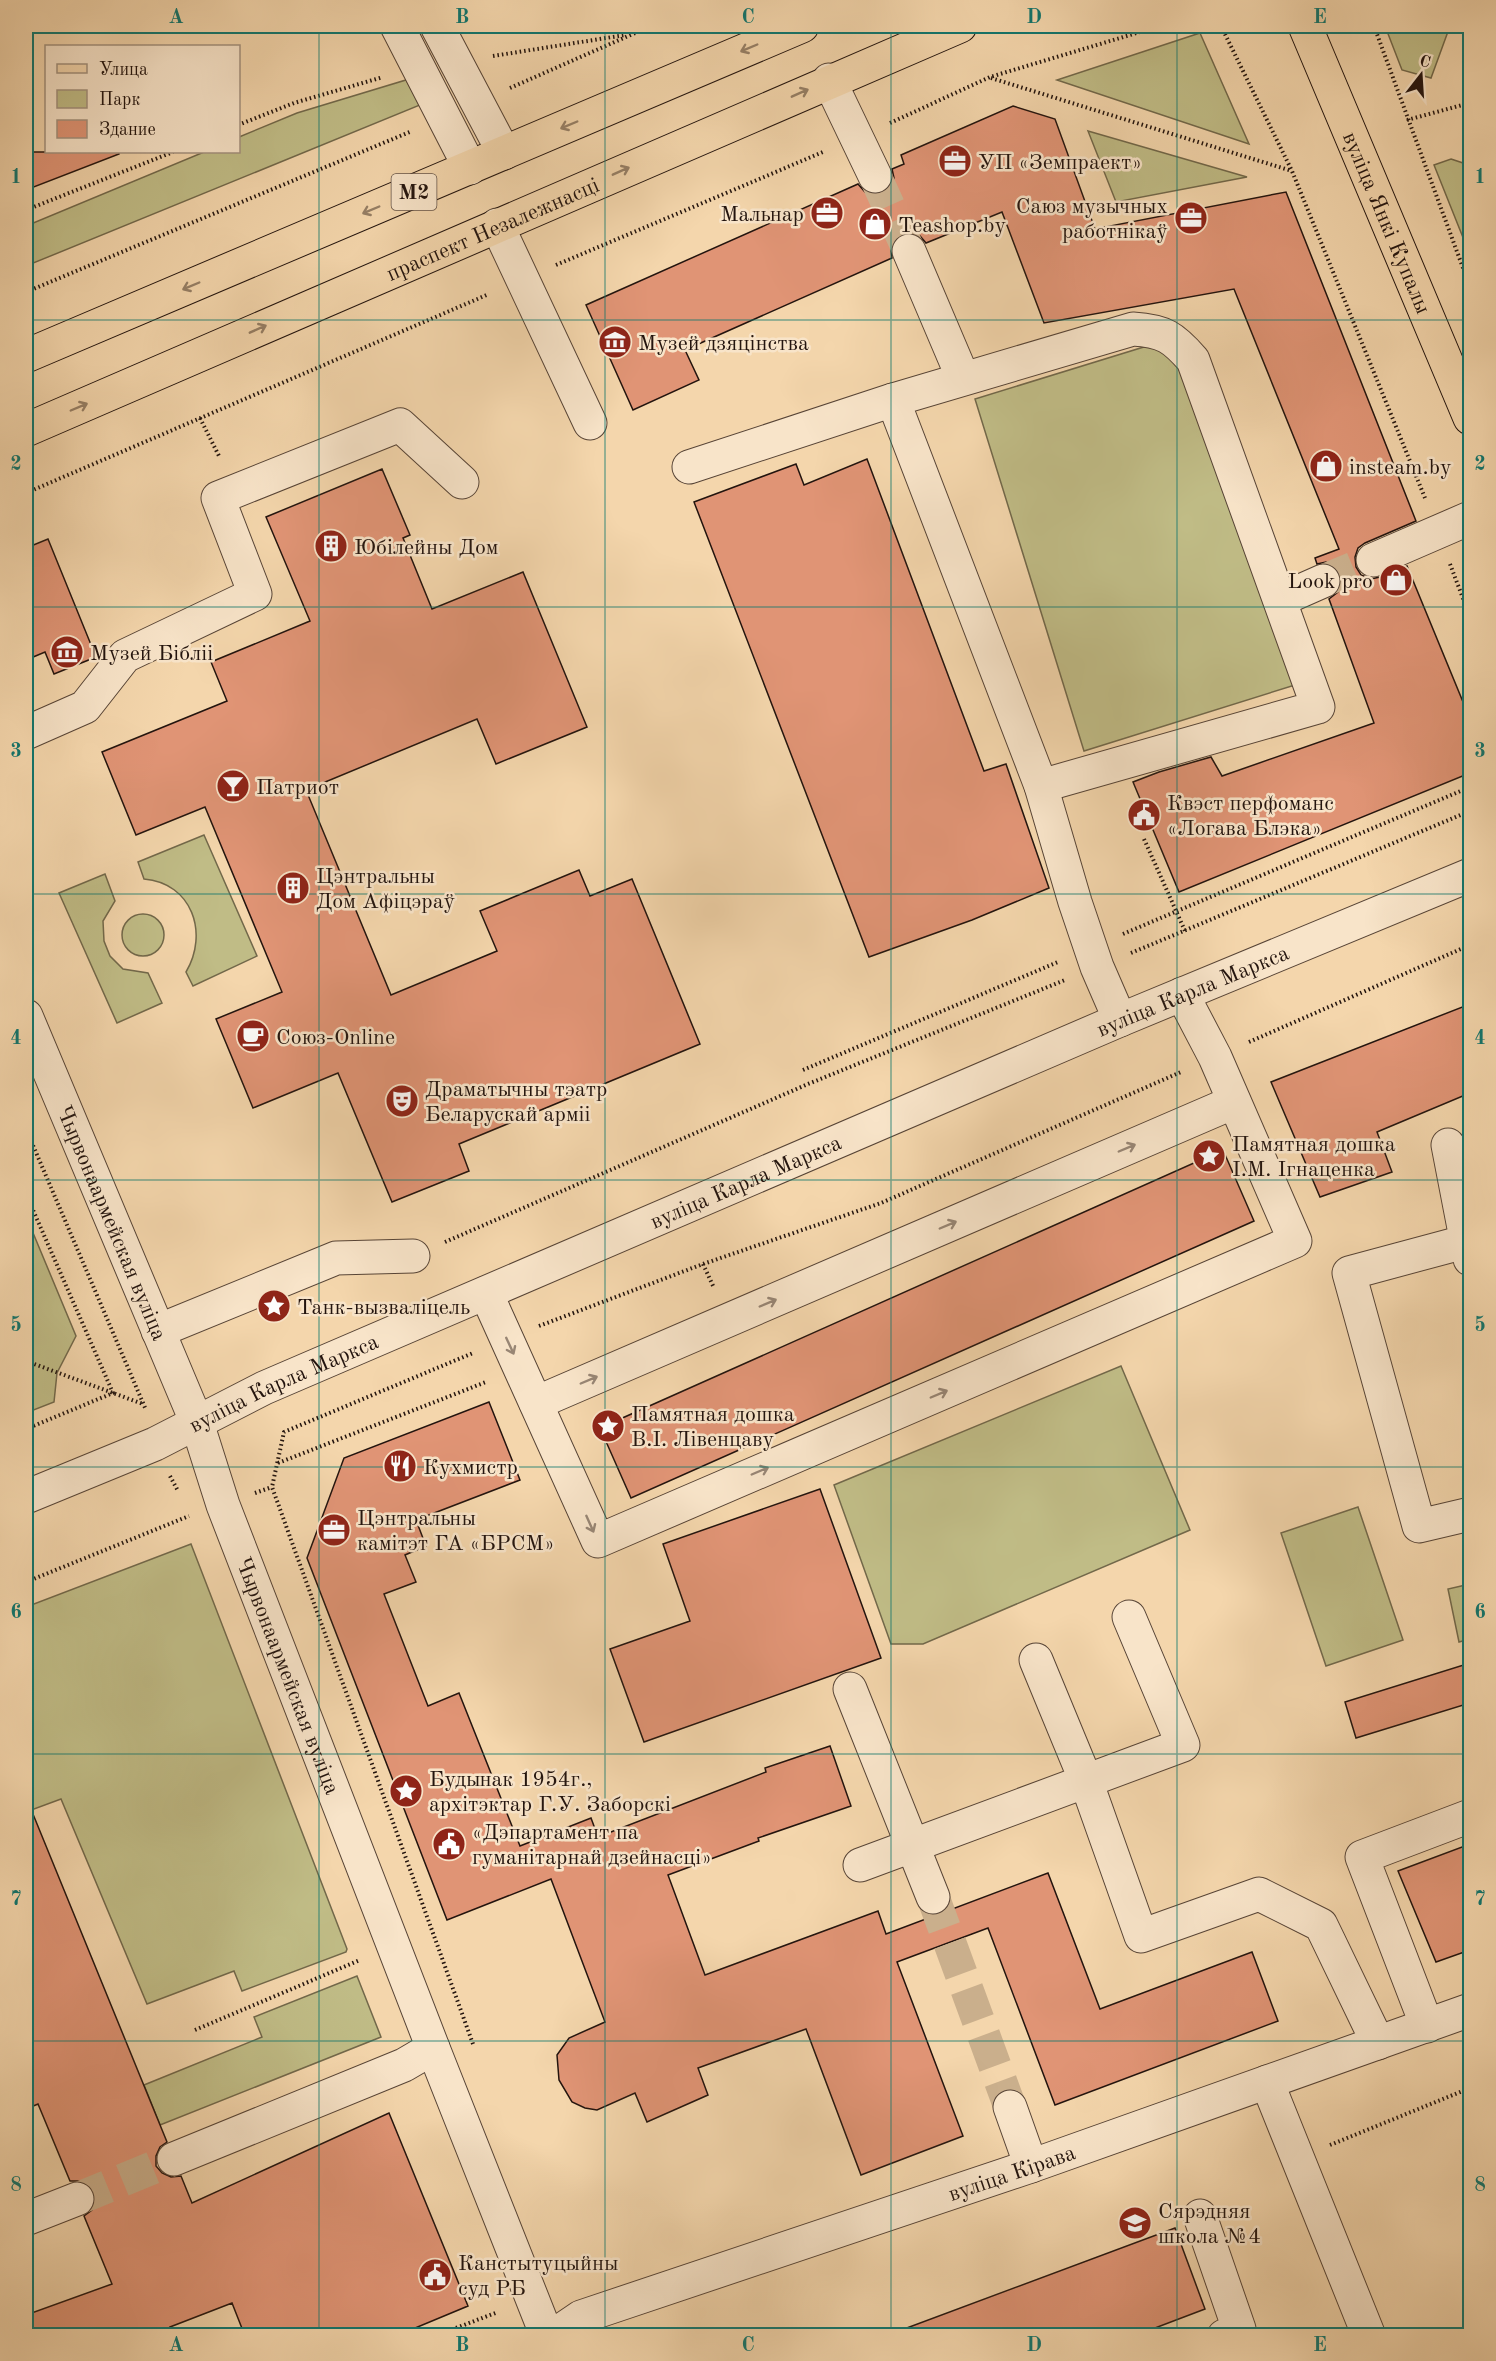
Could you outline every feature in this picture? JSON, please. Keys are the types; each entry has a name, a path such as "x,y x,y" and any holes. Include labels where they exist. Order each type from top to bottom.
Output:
{"main road":[{"name":"М2","path":"26,356 802,26"},
{"name":"праспект Незалежнасці","path":"26,430 960,26"},
{"name":"вуліца Янкі Купалы","path":"1305,26 1470,417"}],"street":[{"path":"397,26 470,168"},
{"path":"437,26 504,153"},
{"path":"829,81 875,177"},
{"path":"497,225 590,423"},
{"path":"909,251 963,378"},
{"path":"689,467 963,378 1133,328 1153,330 1177,341 1193,360 1318,707 1041,786"},
{"path":"893,400 1041,786 1094,958 1120,1020"},
{"path":"26,733 85,707 125,656 255,594 218,498 400,425 462,482"},
{"path":"1373,560 1470,518"},
{"path":"1280,600 1323,581"},
{"name":"вуліца Карла Маркса","path":"26,1497 155,1444 264,1388 1120,1020 1470,875"},
{"path":"486,1293 598,1541 1295,1240 1215,1057 1182,994"},
{"name":"Чырвонаармейская вуліца","path":"26,1016 197,1423 223,1505 547,2336"},
{"path":"536,1403 1234,1102"},
{"path":"1448,1145 1469,1251 1349,1273 1419,1526 1470,1514"},
{"path":"158,1331 336,1258 413,1256"},
{"path":"860,1865 1183,1745 1129,1617"},
{"path":"1036,1660 1086,1781 1141,1936 1259,1894 1321,1925 1378,2043"},
{"path":"850,1689 933,1896"},
{"path":"1427,2026 1362,1857 1470,1816"},
{"name":"вуліца Кірава","path":"553,2336 581,2317 1031,2166 1470,2010"},
{"path":"174,2159 404,2065 433,2048"},
{"path":"1267,2082 1369,2336"},
{"path":"1010,2107 1031,2166"},
{"path":"26,2219 77,2199"},
{"path":"1200,2216 1239,2329 1224,2336"}],"path":[{"path":"477,102 651,26"},
{"path":"26,494 856,138 990,78 1160,26"},
{"path":"1221,26 1292,171 1470,617"},
{"path":"1374,26 1470,287"},
{"path":"456,62 632,34"},
{"path":"240,125 294,103 419,68"},
{"path":"990,78 1292,171"},
{"path":"1407,120 1468,104 1470,87"},
{"path":"26,292 445,117"},
{"path":"26,210 170,153"},
{"path":"200,418 224,466"},
{"path":"413,1256 1094,958 1176,912 1470,787"},
{"path":"803,1070 1094,958 1185,931 1470,811"},
{"path":"1144,839 1185,931"},
{"path":"476,2051 272,1488 285,1432 507,1339 632,1290 881,1203 1470,945"},
{"path":"26,1129 144,1404 26,1361"},
{"path":"26,1194 112,1393"},
{"path":"277,1463 520,1369"},
{"path":"26,1429 112,1393"},
{"path":"26,1582 190,1516"},
{"path":"195,2030 363,1958"},
{"path":"1403,2114 1470,2088"},
{"path":"435,2336 500,2311 496,2301"}],"green space":[{"path":"1385,26 1450,26 1431,78 1402,70"},
{"path":"1200,33 1249,144 1057,80"},
{"path":"406,80 420,105 26,266 26,226 202,153 240,153 240,137 297,113"},
{"path":"1088,131 1247,177 1116,202"},
{"path":"1451,159 1463,163 1470,169 1470,255 1434,165"},
{"path":"1186,334 1295,685 1084,751 975,399"},
{"path":"204,835 257,956 193,986 186,972 193,957 196,942 192,912 174,890 161,883 144,879 138,862"},
{"path":"105,874 115,901 103,921 104,941 110,956 123,969 148,973 162,1003 117,1023 59,893"},
{"path":"143,914 158,920 164,935 158,950 143,956 128,950 122,935 128,920"},
{"path":"26,1216 76,1336 57,1373 54,1402 26,1413"},
{"path":"1121,1366 1190,1530 923,1644 891,1644 834,1485"},
{"path":"1358,1507 1403,1640 1326,1666 1281,1533"},
{"path":"191,1544 347,1949 346,1952 242,1991 234,1971 147,2004 61,1799 26,1812 26,1607"},
{"path":"1470,1584 1470,1639 1459,1642 1448,1589"},
{"path":"357,1976 381,2037 160,2125 144,2085 262,2037 254,2017"}],"building":[{"path":"1013,106 1055,119 1095,229 1286,192 1416,521 1358,548 1355,557 1356,567 1361,575 1371,579 1407,566 1470,719 1470,773 1179,892 1133,782 1211,757 1222,776 1374,723 1329,599 1338,592 1342,584 1340,574 1334,566 1326,562 1317,564 1315,558 1339,549 1234,289 1044,323 1002,212 926,243 920,236 912,233 901,234 894,240 891,248 892,258 685,350 699,380 633,410 586,305 858,184 865,192 873,195 883,193 891,186 894,178 892,169 904,164 901,155"},
{"path":"26,152 119,153 119,154 26,190"},
{"path":"867,459 984,771 1006,764 1049,888 972,920 869,957 694,502 796,464 804,485"},
{"name":"Цэнтральны Дом Афіцэраў","path":"382,469 410,535 403,538 432,609 523,572 587,727 496,764 477,719 306,790 391,995 497,951 480,911 579,870 590,896 632,879 700,1044 459,1144 469,1171 392,1202 338,1073 253,1108 216,1019 282,992 205,807 136,835 102,752 227,701 211,662 310,621 266,517"},
{"path":"48,539 96,657 54,674 45,652 26,660 26,548"},
{"path":"1470,1004 1470,1093 1377,1132 1392,1172 1320,1197 1271,1082"},
{"path":"1223,1150 1254,1221 631,1498 600,1428"},
{"path":"489,1402 520,1480 416,1520 426,1546 405,1555 416,1582 384,1594 428,1706 459,1693 520,1846 591,1818 598,1837 766,1772 765,1768 830,1746 851,1806 758,1838 759,1841 668,1875 705,1975 878,1911 886,1934 1048,1873 1100,2009 1252,1952 1278,2021 1055,2105 988,1928 897,1962 963,2136 861,2175 806,2029 698,2068 708,2095 647,2122 635,2093 597,2110 572,2102 559,2080 557,2055 569,2038 605,2022 551,1879 447,1920 307,1558 344,1458"},
{"path":"820,1489 881,1658 644,1742 610,1649 690,1621 663,1544"},
{"path":"1470,1663 1470,1703 1356,1738 1345,1702"},
{"path":"26,1797 167,2142 160,2147 156,2156 156,2166 162,2173 171,2177 181,2176 192,2203 389,2113 468,2306 396,2336 245,2336 232,2303 170,2327 174,2336 26,2336 26,2315 112,2284 84,2216 92,2210 95,2202 94,2192 89,2185 80,2181 70,2181 38,2104 26,2109"},
{"path":"1470,1844 1470,1950 1436,1962 1398,1871"},
{"path":"1175,2228 1205,2309 1134,2336 897,2336 896,2332"}],"tunnel":[{"path":"875,176 909,251"},
{"path":"1323,581 1373,560"},
{"path":"933,1897 1010,2107"},
{"path":"77,2199 174,2159"}],"place":[{"name":"УП «Земпраект»","path":"955,161"},
{"name":"Мальнар","path":"827,213"},
{"name":"Саюз музычных работнікаў","path":"1191,218"},
{"name":"Teashop.by","path":"875,224"},
{"name":"Музей дзяцінства","path":"615,342"},
{"name":"insteam.by","path":"1326,466"},
{"name":"Юбілейны Дом","path":"331,546"},
{"name":"Look pro","path":"1396,580"},
{"name":"Музей Бібліі","path":"67,652"},
{"name":"Патриот","path":"233,786"},
{"name":"Квэст перфоманс «Логава Блэка»","path":"1144,815"},
{"name":"Цэнтральны Дом Афіцэраў","path":"293,888"},
{"name":"Союз-Online","path":"253,1036"},
{"name":"Драматычны тэатр Беларускай арміі","path":"402,1101"},
{"name":"Памятная дошка І.М. Ігнаценка","path":"1209,1156"},
{"name":"Танк-вызваліцель","path":"274,1306"},
{"name":"Памятная дошка В.І. Лівенцаву","path":"608,1426"},
{"name":"Кухмистр","path":"400,1466"},
{"name":"Цэнтральны камітэт ГА «БРСМ»","path":"334,1530"},
{"name":"Будынак 1954г., архітэктар Г.У. Заборскі","path":"406,1791"},
{"name":"«Дэпартамент па гуманітарнай дзейнасці»","path":"449,1844"},
{"name":"Сярэдняя школа №4","path":"1135,2223"},
{"name":"Канстытуцыйны суд РБ","path":"435,2275"}]}
